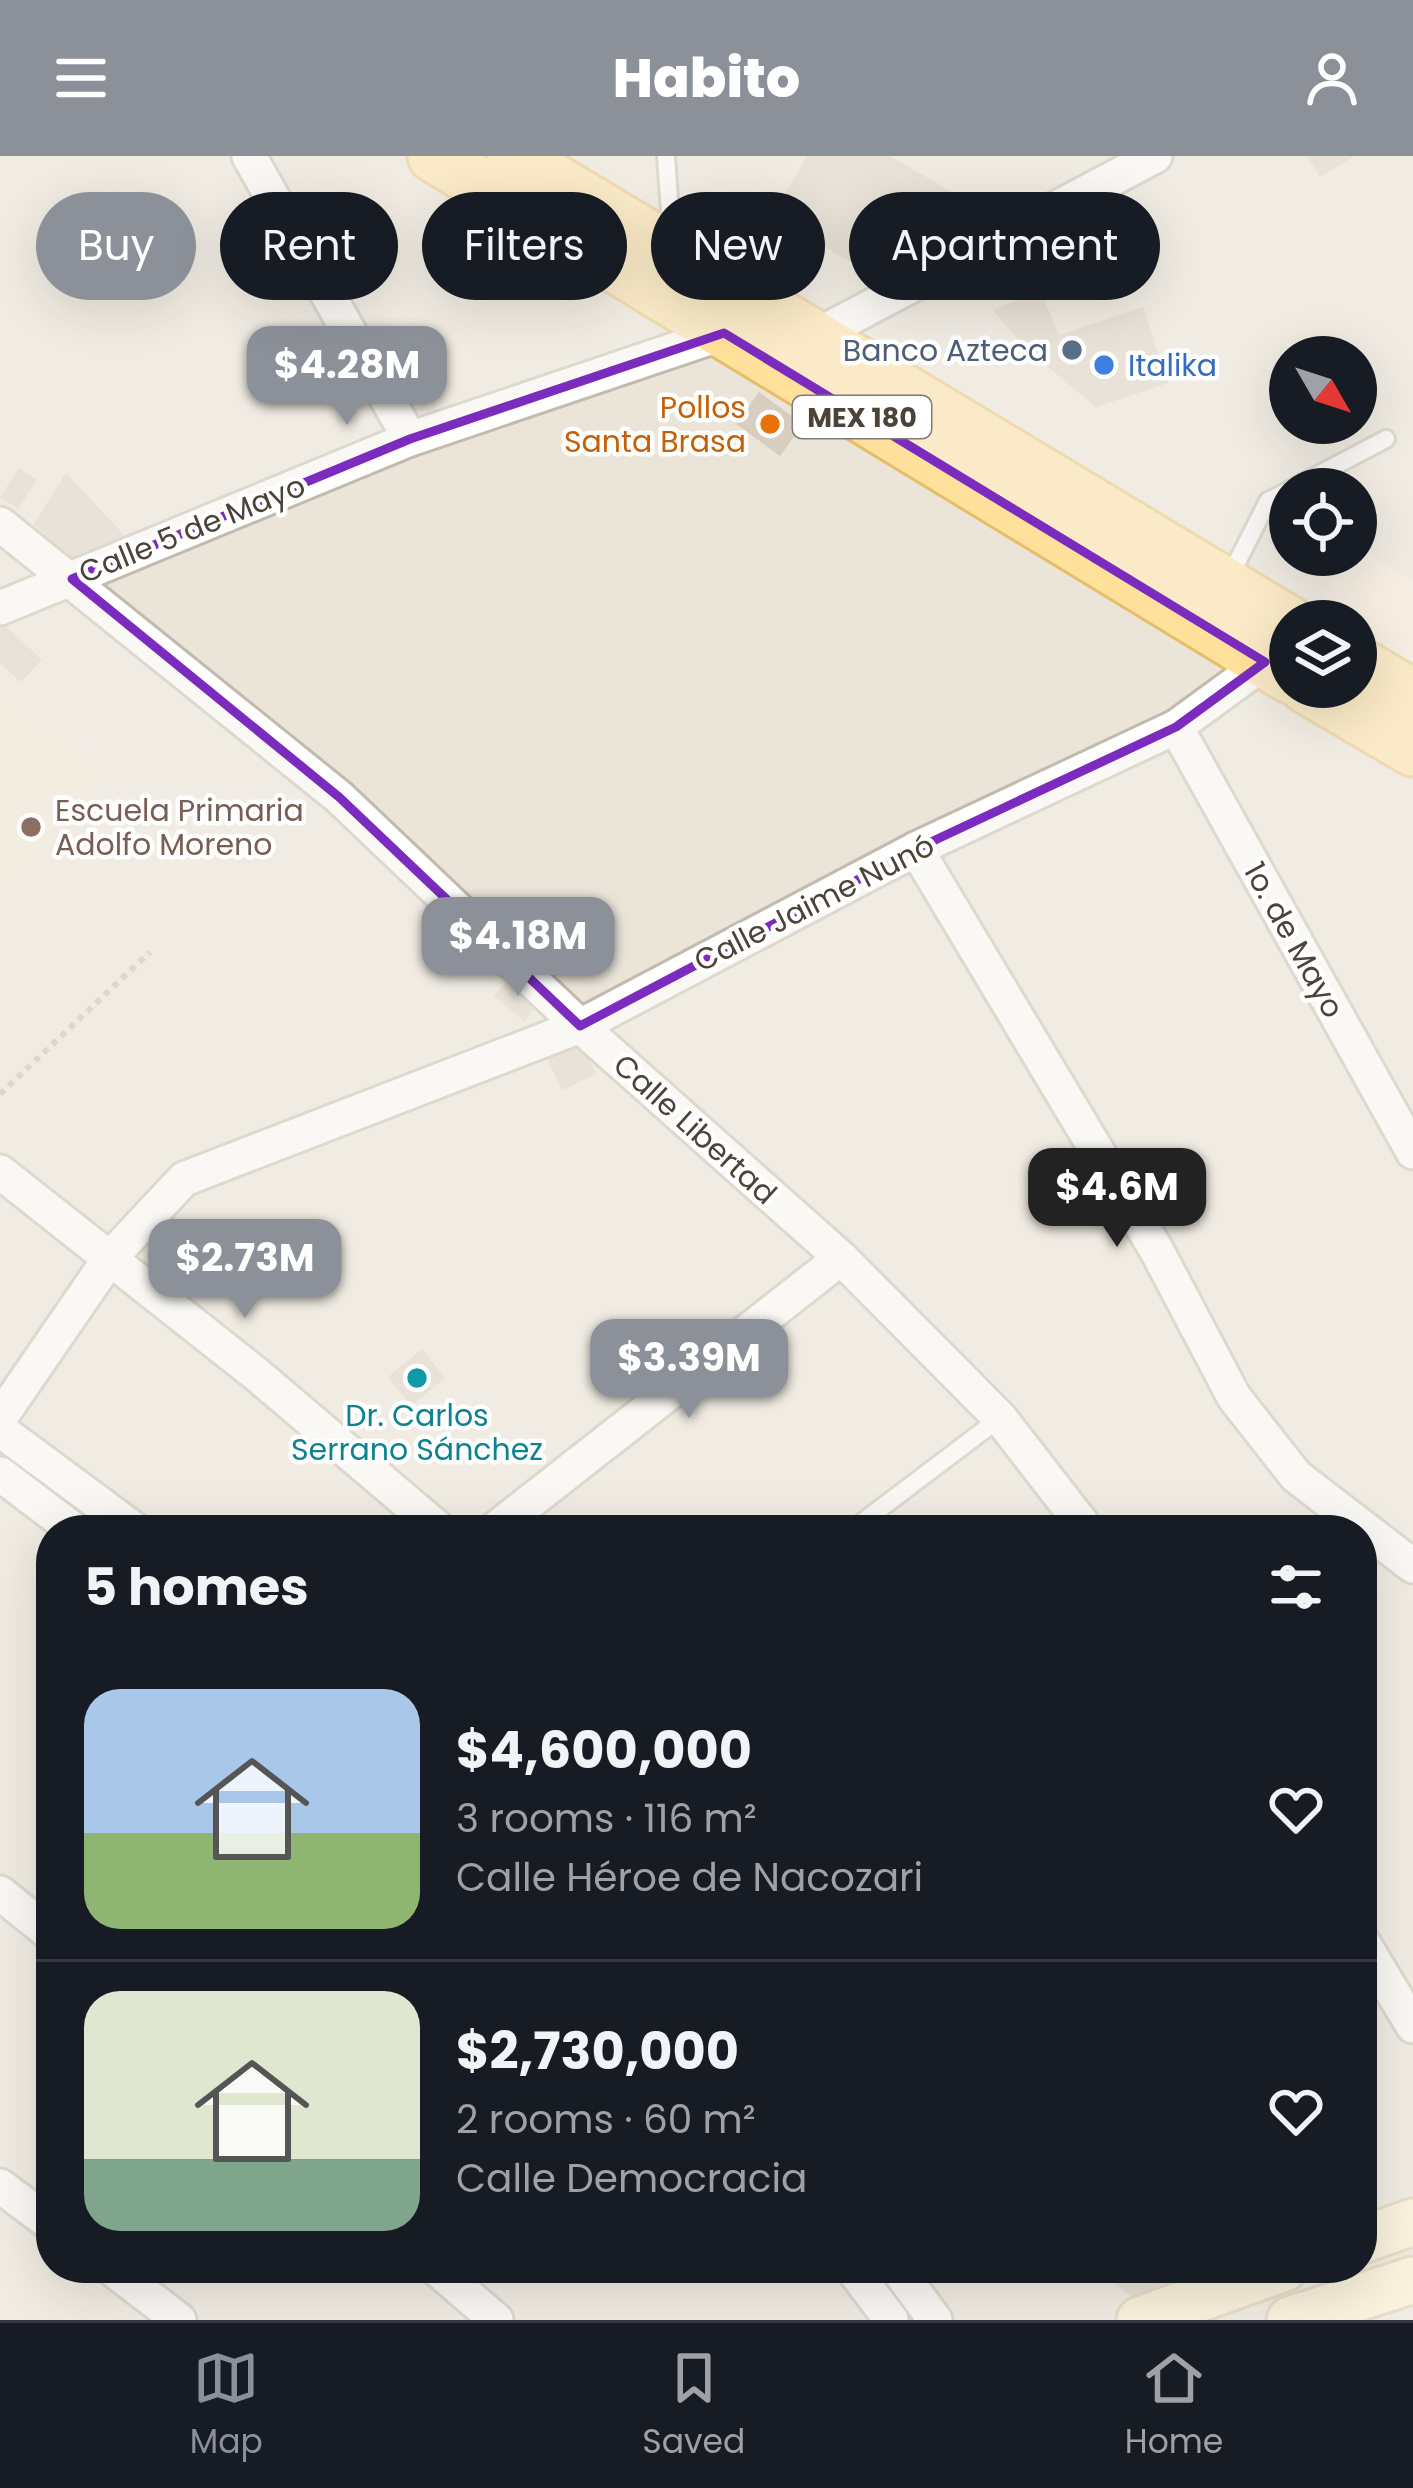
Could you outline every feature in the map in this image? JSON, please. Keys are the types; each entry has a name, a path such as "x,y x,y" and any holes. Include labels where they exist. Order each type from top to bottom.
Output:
{"main road":[{"name":"MEX 180","path":"434,156 651,265"},
{"name":"MEX 180","path":"514,156 651,262"},
{"name":"MEX 180","path":"692,300 724,333 1269,643"},
{"name":"MEX 180","path":"729,300 814,337 1226,584 1269,633"},
{"path":"1377,675 1413,696"},
{"name":"MEX 180","path":"1358,708 1413,750"},
{"path":"1290,2320 1409,2281"},
{"path":"1140,2320 1242,2283"}],"street":[{"path":"249,156 410,439"},
{"path":"814,337 1155,156"},
{"name":"Calle 5 de Mayo","path":"0,608 410,439 724,333"},
{"name":"Calle Libertad","path":"0,524 339,796 580,1026 841,1258 1000,1418 1075,1515"},
{"name":"Calle Jaime Nunó","path":"0,1418 110,1258 184,1179 580,1026 916,849 1176,728 1269,667"},
{"name":"1o. de Mayo","path":"1176,728 1413,1152"},
{"path":"916,849 1157,1251 1234,1397 1296,1476 1346,1515"},
{"path":"0,1172 255,1373 422,1515"},
{"path":"513,1515 841,1258"},
{"path":"0,1430 115,1515"},
{"path":"0,1474 54,1515"},
{"path":"1377,1539 1413,1567"},
{"path":"0,1893 36,1922"},
{"path":"1377,1966 1413,2026"},
{"path":"0,2186 36,2213"},
{"path":"1380,2228 1409,2281"},
{"path":"131,2283 179,2320"},
{"path":"453,2283 496,2320"},
{"path":"863,2283 891,2320"},
{"path":"908,2283 935,2320"}],"lane":[{"path":"665,192 666,156"},
{"path":"1332,468 1386,440"},
{"path":"1226,584 1269,500"},
{"path":"872,1515 1000,1418"}],"path":[{"path":"0,1094 150,952"}],"highlighted area":[{"path":"724,333 1265,662 1176,727 916,849 580,1026 339,797 72,579 410,439"}],"shaded area":[{"path":"0,156 1413,156 1413,2320 0,2320"},
{"path":"1377,558 1413,581 1413,666 1377,643 1377,600 1322,600 1337,576 1377,576"},
{"name":"Escuela Primaria Adolfo Moreno","path":"0,682 107,773 9,888 0,880"}],"building":[{"path":"807,156 890,156 952,192 849,192 849,261 825,247 825,192 786,192"},
{"path":"1307,156 1355,156 1320,177"},
{"name":"Italika","path":"1016,300 1044,300 1059,335 1143,307 1168,383 1096,407 1024,347 993,310"},
{"name":"Pollos Santa Brasa","path":"759,392 803,424 780,456 736,424"},
{"path":"19,468 37,480 18,509 0,497"},
{"path":"66,473 125,536 76,561 34,524"},
{"path":"0,621 42,660 21,682 0,663"},
{"path":"511,976 541,1001 524,1021 494,996"},
{"path":"580,1040 596,1074 562,1090 546,1057"},
{"name":"Dr. Carlos Serrano Sánchez","path":"422,1349 445,1378 411,1406 388,1377"},
{"path":"1114,2283 1170,2283 1132,2297"}],"place":[{"name":"Banco Azteca","path":"1072,350"},
{"name":"Italika","path":"1104,365"},
{"name":"Pollos Santa Brasa","path":"770,424"},
{"name":"Escuela Primaria Adolfo Moreno","path":"31,827"},
{"name":"Dr. Carlos Serrano Sánchez","path":"417,1378"}]}
